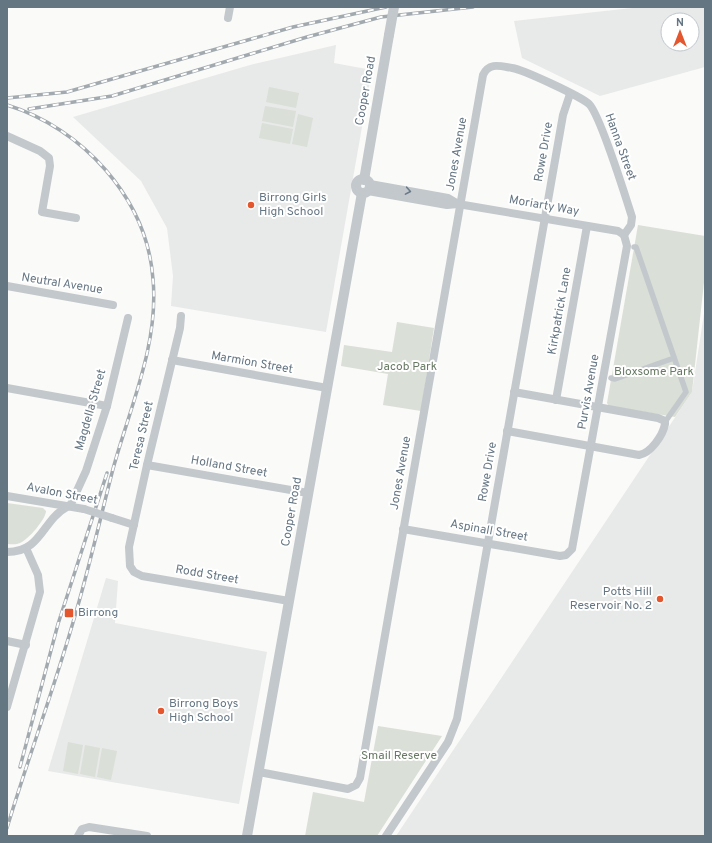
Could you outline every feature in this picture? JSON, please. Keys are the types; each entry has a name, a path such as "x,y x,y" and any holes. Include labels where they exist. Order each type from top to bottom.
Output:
{"street":[{"path":"228,18 230,7"},
{"name":"Cooper Road","path":"247,836 327,388 366,187 394,7"},
{"name":"Hanna Street","path":"487,68 494,65 520,70 588,103 599,123 632,217 631,225 624,235"},
{"name":"Jones Avenue","path":"259,772 348,788 356,785 360,778 459,204 483,75 487,68"},
{"name":"Rowe Drive","path":"386,836 454,731 563,114 570,94"},
{"path":"7,136 40,151 49,158 49,170 42,212 76,218"},
{"name":"Moriarty Way","path":"366,187 447,205 459,204 588,226 618,232 624,235"},
{"name":"Kirkpatrick Lane","path":"556,400 588,226"},
{"name":"Purvis Avenue","path":"569,553 574,544 627,246 624,235"},
{"path":"507,431 640,455 648,451 657,439 665,427 665,422 686,392 682,370 674,358 636,247 634,247"},
{"name":"Neutral Avenue","path":"7,286 113,304"},
{"name":"Teresa Street","path":"129,562 129,547 146,465 172,360 181,316"},
{"name":"Magdella Street","path":"69,506 86,470 107,406 128,318"},
{"path":"611,378 615,379 674,358"},
{"name":"Marmion Street","path":"172,360 327,388"},
{"path":"7,388 107,406"},
{"path":"514,392 658,418 665,422"},
{"name":"Holland Street","path":"146,465 308,493"},
{"name":"Avalon Street","path":"7,496 84,509 134,524"},
{"path":"7,552 26,548 39,537 58,513 69,506"},
{"name":"Aspinall Street","path":"403,529 560,556 569,553"},
{"path":"7,707 40,592 38,574 26,548"},
{"name":"Rodd Street","path":"129,562 134,572 142,576 289,601"},
{"path":"7,641 26,645"},
{"path":"78,836 82,829 89,827 147,836"}],"shaded area":[{"path":"641,7 705,7 705,67 600,96 522,58 514,21"},
{"name":"Birrong Girls High School","path":"336,45 334,63 372,70 326,332 171,306 173,276 167,228 141,181 73,117 250,65"},
{"name":"Potts Hill Reservoir No. 2","path":"705,307 705,836 396,836 692,392"},
{"name":"Birrong Boys High School","path":"106,578 118,581 115,623 267,652 239,804 48,771"}],"green space":[{"path":"269,87 299,93 296,108 266,102"},
{"path":"265,106 296,111 293,127 262,121"},
{"path":"298,114 313,118 307,147 292,144"},
{"path":"262,123 293,129 290,144 259,138"},
{"name":"Bloxsome Park","path":"638,225 705,236 705,273 692,392 675,417 609,406 607,403"},
{"name":"Jacob Park","path":"397,322 434,328 421,411 383,405 388,374 341,366 344,345 392,352"},
{"path":"7,503 43,508 46,511 43,519 36,529 18,544 7,544"},
{"name":"Smail Reserve","path":"378,726 442,736 377,836 305,836 313,792 364,802"},
{"path":"68,742 83,745 78,774 63,771"},
{"path":"85,745 100,748 95,777 80,774"},
{"path":"102,748 117,751 111,780 97,777"}],"railway":[{"path":"7,98 67,92 293,27 386,7"},
{"path":"29,109 112,96 307,37 381,17 473,7"},
{"path":"7,105 35,116 61,130 85,149 106,170 124,194 138,221 148,249 153,279 154,303 152,327 142,375 113,469 90,563 58,671 7,828"},
{"path":"20,767 58,624 107,473"}],"place":[{"name":"Birrong Girls High School","path":"251,205"},
{"name":"Potts Hill Reservoir No. 2","path":"660,599"},
{"name":"Birrong","path":"69,613"},
{"name":"Birrong Boys High School","path":"161,711"}]}
